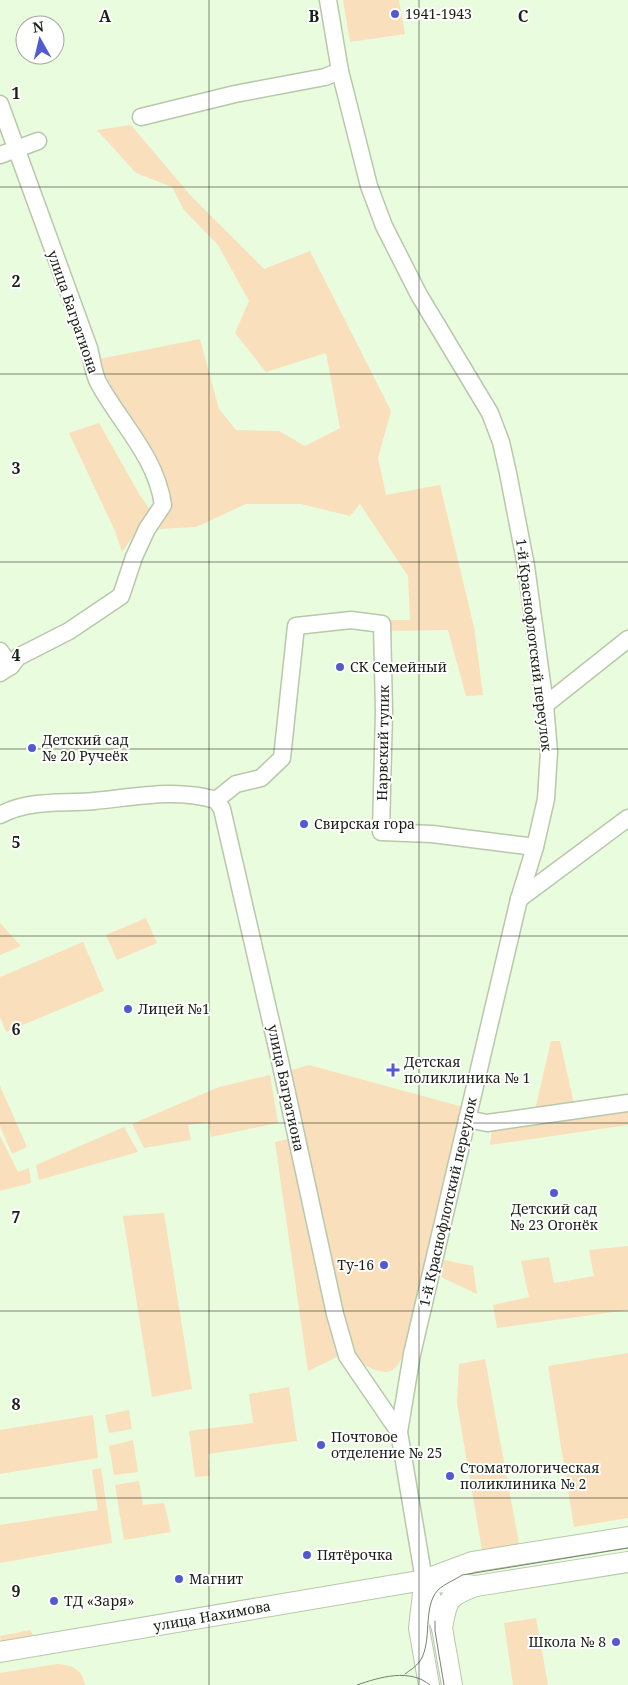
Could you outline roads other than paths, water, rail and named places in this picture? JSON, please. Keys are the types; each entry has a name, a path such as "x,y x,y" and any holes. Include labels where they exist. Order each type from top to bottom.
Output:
{"main road":[{"name":"улица Нахимова","path":"0,1652 424,1580 472,1562 628,1537"},
{"name":"улица Нахимова","path":"424,1580 476,1586 628,1562"},
{"name":"улица Багратиона","path":"424,1580 442,1628 452,1685"},
{"name":"улица Багратиона","path":"424,1580 419,1628 428,1685"},
{"path":"442,1628 446,1605 458,1593 476,1586"}],"street":[{"name":"1-й Краснофлотский переулок","path":"328,0 340,71 369,186 384,226 419,295 490,413 501,442 526,566 549,752 546,799 520,899 412,1354 399,1432"},
{"path":"141,117 235,94 325,77 340,71"},
{"name":"улица Багратиона","path":"0,104 89,348 97,380 149,459 162,492 163,505 147,529 134,557 121,596 69,631 18,657 5,669"},
{"path":"0,155 38,141"},
{"name":"Нарвский тупик","path":"216,800 236,784 261,778 282,758 296,626 351,620 382,624 384,711 381,832 432,834 535,847"},
{"path":"544,705 628,639"},
{"path":"0,651 5,669"},
{"path":"0,815 29,804 92,801 169,793 198,795 216,800"},
{"name":"улица Багратиона","path":"216,800 222,809 280,1061 335,1314 347,1356 399,1432 424,1580"},
{"path":"520,899 628,818"},
{"path":"467,1119 487,1123 628,1103"}],"tram line":[{"path":"405,1674 415,1667 424,1653 430,1605 433,1597 440,1588 462,1575 628,1548"},
{"path":"435,1621 444,1685"},
{"path":"357,1685 375,1679 404,1675 422,1680 430,1685"}],"place":[{"name":"1941-1943","path":"395,14"},
{"name":"СК Семейный","path":"340,667"},
{"name":"Детский сад № 20 Ручеёк","path":"32,748"},
{"name":"Свирская гора","path":"304,824"},
{"name":"Лицей №1","path":"128,1009"},
{"name":"Детская поликлиника № 1","path":"393,1070"},
{"name":"Детский сад № 23 Огонёк","path":"554,1193"},
{"name":"Ту-16","path":"384,1265"},
{"name":"Почтовое отделение № 25","path":"321,1445"},
{"name":"Стоматологическая поликлиника № 2","path":"450,1476"},
{"name":"Пятёрочка","path":"307,1555"},
{"name":"Магнит","path":"179,1579"},
{"name":"ТД «Заря»","path":"54,1601"},
{"name":"Школа № 8","path":"616,1642"}]}
